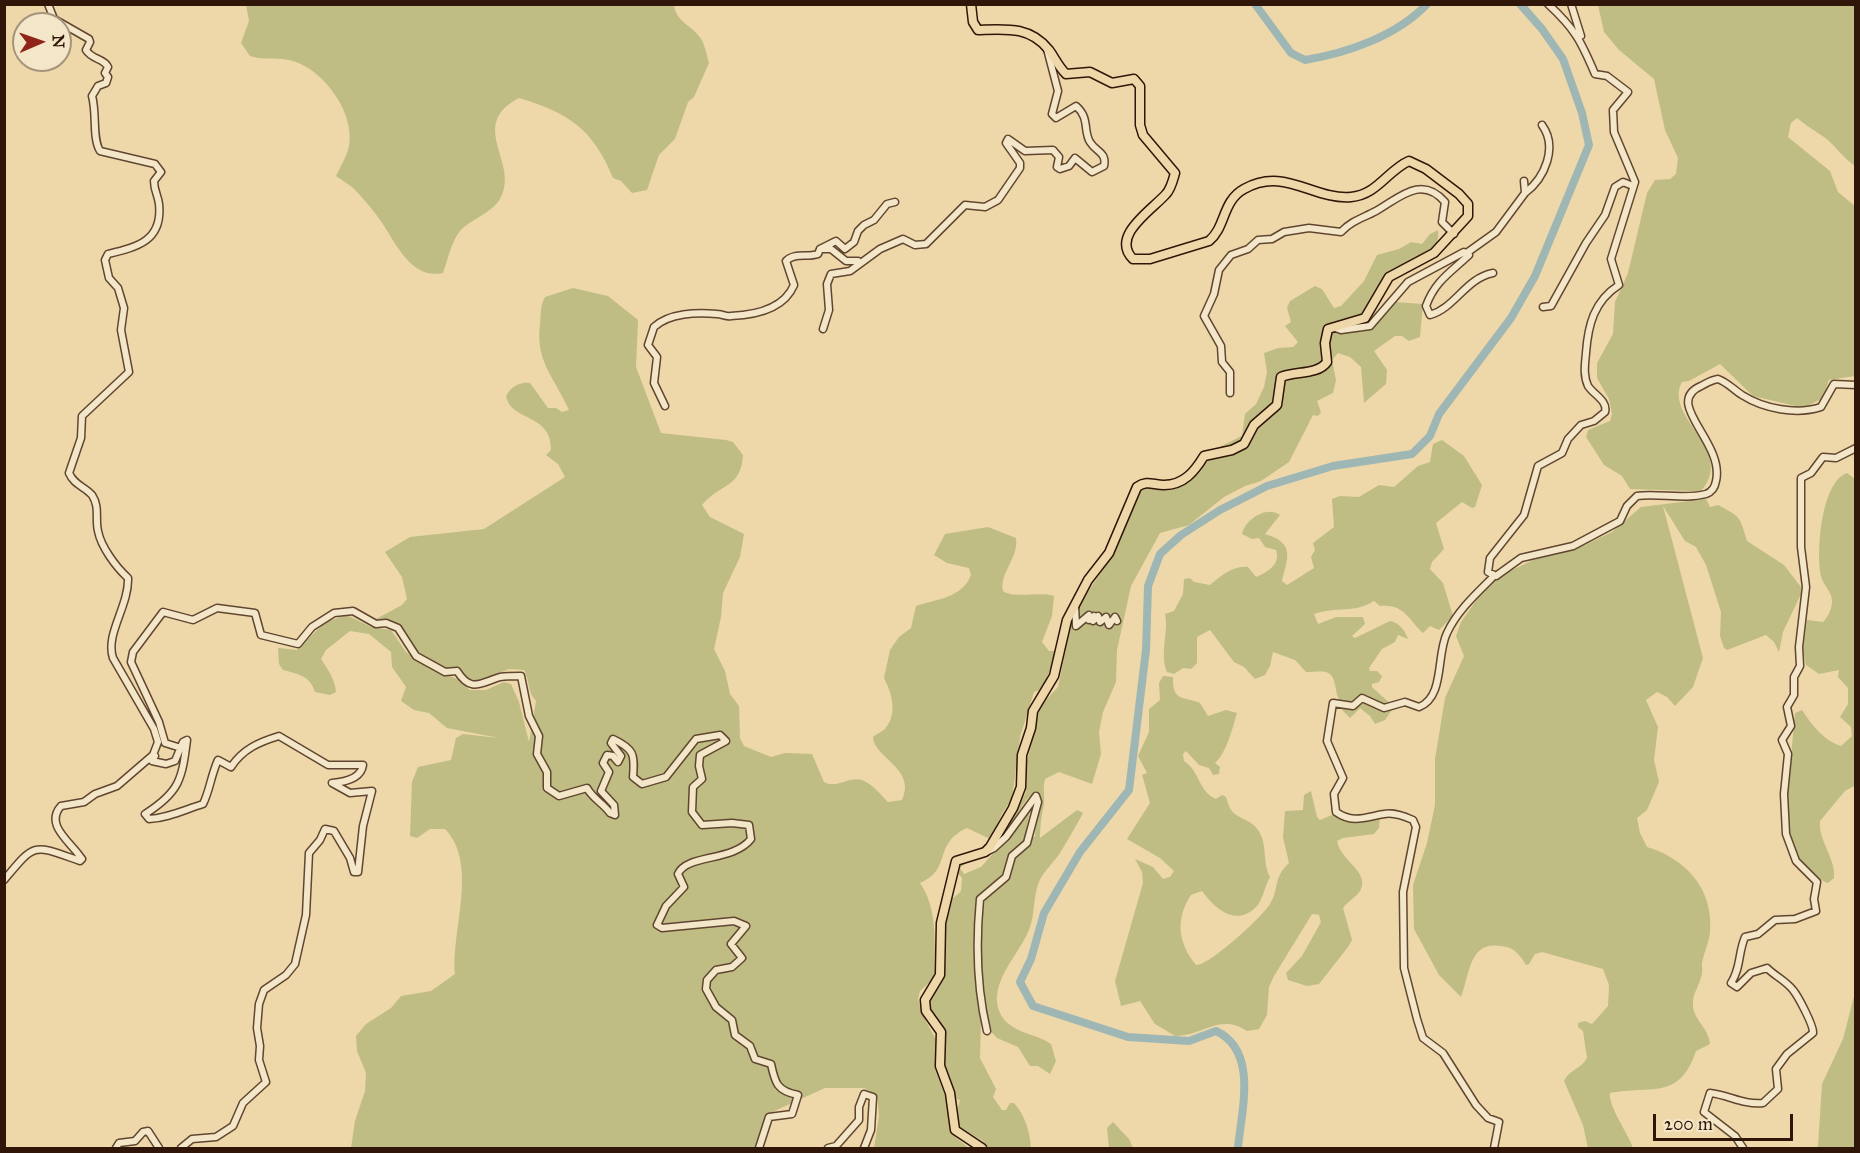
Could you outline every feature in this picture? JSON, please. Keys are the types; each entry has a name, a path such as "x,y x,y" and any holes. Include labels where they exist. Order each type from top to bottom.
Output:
{"highway":[{"path":"971,4 973,22 978,30 1014,29 1030,33 1047,49 1066,74 1090,72 1112,83 1134,80 1140,86 1140,125 1143,135 1175,172 1167,193 1131,231 1126,244 1127,253 1133,259 1150,259 1209,241 1216,235 1228,202 1243,189 1257,183 1286,180 1331,195 1353,197 1379,186 1406,162 1412,160 1459,194 1468,204 1468,216 1454,234 1430,256 1389,277 1365,318 1355,323 1331,327 1325,343 1327,362 1323,367 1314,371 1293,371 1281,377 1277,405 1254,424 1244,444 1232,450 1204,456 1196,471 1188,478 1167,485 1143,483 1137,487 1109,553 1088,580 1075,604 1067,620 1054,676 1033,711 1031,728 1022,755 1020,787 1013,808 986,852 956,861 941,923 940,975 925,1000 926,1011 941,1032 940,1066 950,1093 956,1130 982,1149"}],"street":[{"path":"4,880 16,867 20,858 32,850 42,849 80,861 82,859 59,831 54,818 56,811 61,806 84,802 95,794 117,786 153,755 158,742 154,729 118,668 110,648 125,606 128,578 101,541 98,530 98,511 91,495 73,482 69,473 81,438 82,416 129,372 121,330 124,308 118,288 109,278 105,260 108,254 140,246 151,236 159,213 154,181 161,172 155,164 100,151 95,142 97,111 92,96 98,86 106,82 108,77 105,73 108,67 102,61 89,55 86,50 89,39 54,19 48,4"},
{"path":"1548,4 1570,25 1584,48"},
{"path":"1494,576 1488,572 1490,558 1524,515 1538,466 1562,453 1568,439 1581,425 1605,412 1605,405 1586,380 1586,336 1591,316 1612,289 1619,285 1611,259 1635,182 1614,132 1613,110 1628,92 1606,76 1595,74 1584,48 1571,4"},
{"path":"823,329 830,301 829,278 837,271 850,271 880,249 903,239 915,245 926,244 965,205 985,207 998,200 1020,168 1020,163 1006,143 1008,139 1025,151 1053,150 1059,157 1057,167 1060,169 1069,166 1075,158 1092,172 1104,166 1103,154 1090,142 1086,122 1080,109 1076,106 1056,118 1052,114 1058,91 1047,49"},
{"path":"1331,327 1341,330 1370,326 1408,282 1468,252 1496,232 1525,193 1545,171 1547,132 1542,125"},
{"path":"1524,182 1525,193"},
{"path":"1543,306 1551,306 1560,295 1581,251 1605,215 1615,187 1623,182 1633,186"},
{"path":"1230,393 1230,372 1222,362 1221,346 1204,316 1215,294 1220,270 1231,255 1248,249 1258,240 1272,239 1292,230 1316,229 1341,232 1357,219 1377,210 1409,189 1419,189 1440,196 1445,202 1442,222 1454,234"},
{"path":"666,406 654,383 657,357 648,345 654,327 669,318 689,315 720,314 729,317 756,313 786,300 794,285 786,261 796,255 818,254 820,249 836,241 845,249 850,246 858,231 874,220 887,204 895,202"},
{"path":"820,249 831,249 846,261 864,262"},
{"path":"1468,252 1469,255 1438,281 1431,292 1426,306 1430,315 1438,313 1470,282 1493,273"},
{"path":"1494,1149 1498,1122 1488,1118 1476,1105 1443,1053 1423,1038 1404,968 1402,892 1416,827 1413,820 1402,815 1382,814 1362,820 1342,816 1336,812 1334,794 1343,778 1327,741 1333,703 1353,706 1362,698 1384,708 1405,702 1419,707 1425,705 1435,689 1446,635 1455,617 1494,576 1521,558 1574,546 1590,535 1616,525 1627,506 1637,496 1686,496 1707,494 1712,491 1718,474 1718,462 1708,441 1688,410 1687,398 1692,389 1718,379 1743,396 1764,405 1788,411 1809,411 1821,407 1834,384 1856,385"},
{"path":"1743,1149 1735,1136 1704,1112 1707,1097 1710,1093 1747,1104 1763,1103 1778,1089 1776,1069 1787,1054 1813,1033 1812,1022 1792,988 1775,978 1767,968 1751,973 1737,987 1731,983 1738,971 1740,948 1745,937 1758,933 1775,920 1795,919 1816,911 1814,899 1817,882 1796,861 1786,834 1784,794 1788,754 1782,740 1791,726 1787,707 1794,695 1794,677 1800,666 1799,647 1806,587 1801,547 1801,478 1811,473 1823,457 1836,458 1856,448"},
{"path":"1075,604 1076,626 1089,615 1089,620 1094,616 1093,621 1098,616 1100,622 1107,617 1109,626 1115,617 1117,621"},
{"path":"181,748 165,743 159,722 135,676 131,662 133,652 163,612 193,620 217,608 255,613 261,635 298,644 312,627 334,613 353,611 376,624 386,623 398,628 416,656 446,672 456,671 463,681 470,685 482,684 502,677 520,676 529,716 539,736 537,754 547,771 547,788 560,796 586,788 592,798 615,815 614,805 601,792 609,772 603,763 607,755 614,756 618,762 621,756 611,743 614,739 629,747 635,760 633,777 642,784 666,777 696,739 720,735 726,741 700,755 699,766 702,779 693,787 692,812 702,825 732,823 749,825 751,839 746,846 713,860 690,862 681,867 678,874 684,887 666,906 657,925 662,928 734,921 746,926 731,944 742,958 732,967 716,970 707,980 706,989 716,1007 732,1020 735,1035 750,1046 755,1059 771,1064 775,1083 783,1092 798,1095 792,1114 769,1117 759,1149"},
{"path":"156,748 158,749 152,761 166,764 175,761 187,740 183,774 168,799 146,814 149,819 170,817 203,804 211,788 213,772 218,760 231,767 240,755 262,741 279,736 328,765 363,765 363,771 353,779 332,783 350,794 372,791 358,851 358,872 354,872 350,858 334,831 325,829 320,840 309,853 306,915 295,964 286,975 264,990 259,1004 256,1028 260,1046 259,1060 266,1082 243,1103 233,1126 216,1137 192,1139 181,1149"},
{"path":"986,852 1006,837 1036,796 1038,802 1027,843 1012,855 1006,877 980,899 978,918 980,962 983,1014 987,1031"},
{"path":"828,1149 836,1146 859,1120 859,1107 864,1094 873,1097 871,1130 864,1149"},
{"path":"116,1149 119,1143 135,1141 144,1131 148,1131 159,1149"}],"shaded area":[{"path":"246,5 674,5 680,19 700,38 709,63 694,97 688,102 675,139 659,155 647,190 632,193 621,181 613,178 597,147 577,125 552,110 519,98 504,109 497,120 495,132 505,184 501,197 493,207 461,230 453,244 443,273 432,274 413,266 367,204 353,188 336,176 348,150 350,134 343,108 328,85 307,67 296,62 250,56 241,43 249,21"},
{"path":"1598,5 1855,5 1855,166 1827,139 1797,118 1791,123 1788,137 1830,171 1838,192 1855,206 1855,376 1829,380 1823,398 1804,408 1753,396 1720,364 1689,381 1682,382 1679,395 1682,409 1707,450 1711,464 1709,479 1698,494 1691,491 1630,489 1622,476 1604,465 1586,437 1588,430 1610,421 1612,414 1609,399 1597,378 1597,363 1613,334 1615,302 1628,273 1647,193 1655,180 1670,179 1676,174 1678,158 1665,130 1654,79 1619,50 1604,32"},
{"path":"1438,230 1438,239 1429,253 1387,272 1372,306 1361,317 1331,324 1323,329 1323,344 1330,333 1351,326 1361,332 1373,327 1394,302 1423,304 1420,337 1409,341 1402,336 1395,336 1374,351 1387,370 1386,384 1364,403 1361,367 1350,357 1338,353 1332,360 1336,380 1333,393 1317,401 1321,412 1318,416 1313,415 1289,462 1261,481 1224,497 1189,525 1160,533 1131,586 1117,650 1116,682 1103,712 1099,732 1101,754 1092,784 1059,772 1045,779 1040,838 1077,810 1083,813 1060,853 1039,882 1030,927 1006,970 998,992 997,1003 1005,1021 1051,1044 1056,1061 1050,1074 1038,1066 1030,1066 1018,1047 997,1038 981,1021 980,1058 996,1089 993,1097 1002,1110 1006,1110 1010,1103 1014,1103 1018,1108 1026,1124 1031,1148 988,1148 983,1141 960,1127 957,1111 960,1100 957,1099 944,1067 946,1031 931,1012 928,1001 938,988 943,976 944,917 949,902 961,891 962,878 956,871 958,864 966,860 960,868 964,874 981,867 1030,811 1025,836 1035,837 1039,799 1036,791 1027,799 1009,826 1026,792 1027,761 1040,706 1058,687 1076,609 1102,571 1132,511 1133,500 1141,488 1171,486 1192,479 1201,471 1205,461 1221,451 1215,449 1242,436 1245,414 1256,404 1264,387 1267,372 1264,353 1278,348 1293,347 1298,342 1285,326 1291,322 1287,308 1290,301 1315,286 1322,289 1334,308 1341,306 1364,281 1377,255 1399,249 1411,242 1422,244 1430,234"},
{"path":"573,288 608,296 638,320 636,367 661,433 726,440 733,442 743,455 741,466 734,480 702,505 710,517 744,534 740,557 723,593 721,617 714,649 725,671 730,694 739,706 740,738 744,746 771,757 785,753 812,754 824,782 834,784 861,780 872,786 888,802 902,800 905,789 904,780 900,772 880,751 873,737 885,729 893,710 884,678 890,650 899,637 911,628 916,606 955,593 962,589 971,575 969,568 947,563 934,555 945,534 988,527 1016,538 1015,552 1004,578 1003,591 1013,594 1054,596 1052,616 1042,642 1049,651 1056,651 1043,689 1034,692 1020,737 1012,799 990,839 967,828 956,834 945,849 936,871 920,883 926,893 932,914 935,937 935,972 932,980 920,991 918,999 923,1016 938,1043 935,1069 946,1099 949,1122 955,1137 969,1148 874,1148 879,1116 877,1095 864,1088 825,1088 768,1114 754,1148 351,1148 355,1121 365,1091 366,1073 357,1051 356,1036 366,1024 391,1008 401,996 431,991 455,974 462,879 460,860 455,844 445,829 430,829 417,838 410,836 412,782 418,767 451,760 456,738 463,734 499,738 447,728 429,713 414,710 401,701 406,687 392,667 391,652 369,634 350,631 326,650 321,659 333,679 336,692 330,695 315,692 307,679 299,674 283,670 279,664 278,648 297,650 325,622 347,615 371,627 391,630 406,652 430,669 455,678 470,690 486,690 504,682 511,684 519,702 529,742 536,701 531,694 524,670 509,669 473,684 457,670 445,669 415,652 396,623 376,619 402,605 407,599 402,577 385,552 410,537 484,529 565,477 558,464 546,455 551,450 550,438 545,430 515,410 509,404 506,396 516,386 530,383 548,408 556,408 562,412 569,410 547,369 540,349 539,337 541,310 545,297"},
{"path":"1442,440 1464,456 1482,485 1475,507 1472,508 1462,502 1436,523 1444,549 1432,562 1430,569 1443,583 1453,616 1439,630 1430,626 1423,633 1400,610 1395,607 1380,606 1374,601 1352,609 1330,610 1314,614 1318,624 1336,617 1363,617 1365,624 1352,636 1355,638 1390,621 1404,630 1408,639 1398,635 1395,642 1382,649 1369,668 1370,671 1377,671 1382,676 1379,682 1372,684 1372,687 1394,707 1385,720 1375,724 1370,716 1360,708 1350,718 1341,709 1335,683 1330,674 1306,672 1295,660 1273,652 1265,675 1255,679 1244,667 1234,662 1210,630 1197,637 1197,663 1191,669 1183,668 1174,674 1167,672 1164,658 1165,614 1174,611 1183,594 1184,579 1190,578 1194,582 1210,585 1228,572 1243,567 1248,567 1256,577 1269,570 1275,563 1276,550 1265,547 1259,538 1252,539 1242,534 1247,523 1263,513 1275,512 1280,515 1265,534 1285,546 1287,558 1282,581 1287,585 1314,568 1311,557 1315,550 1313,543 1334,527 1332,499 1340,496 1359,497 1379,485 1394,487 1418,466 1430,462 1433,444"},
{"path":"1847,473 1856,480 1856,785 1845,791 1820,821 1822,836 1834,871 1834,878 1828,883 1818,878 1807,867 1791,846 1787,799 1795,713 1802,710 1818,731 1835,744 1841,746 1852,736 1851,727 1840,717 1848,704 1848,688 1838,677 1839,670 1819,674 1806,665 1803,651 1807,620 1823,622 1831,607 1831,595 1821,576 1820,535 1822,519 1831,490 1838,479"},
{"path":"1706,499 1710,507 1718,505 1738,518 1747,541 1784,565 1801,587 1801,594 1783,632 1779,652 1774,642 1766,635 1727,650 1720,636 1721,612 1706,565 1696,547 1685,541 1663,506 1703,658 1693,687 1675,706 1667,697 1657,692 1646,700 1658,727 1654,760 1659,782 1647,810 1637,818 1640,833 1647,847 1661,852 1685,867 1702,889 1707,902 1710,916 1709,940 1702,963 1702,975 1694,996 1693,1009 1707,1033 1710,1044 1696,1051 1681,1078 1672,1084 1662,1088 1610,1093 1612,1105 1633,1148 1588,1148 1583,1125 1564,1081 1587,1058 1583,1031 1578,1027 1578,1023 1585,1021 1592,1024 1608,1006 1609,985 1603,969 1542,952 1535,954 1526,965 1513,950 1490,946 1483,948 1472,961 1461,997 1439,975 1414,929 1413,885 1427,843 1435,805 1435,759 1445,698 1464,656 1456,636 1461,622 1482,592 1506,573 1533,560 1585,545 1612,532 1641,507"},
{"path":"1163,676 1173,677 1177,695 1200,703 1208,716 1226,710 1237,713 1226,747 1215,763 1220,767 1219,774 1213,775 1209,768 1199,765 1186,751 1183,754 1184,761 1210,795 1216,799 1222,795 1226,797 1233,812 1256,827 1263,841 1270,877 1256,907 1241,915 1226,913 1213,904 1202,891 1191,895 1182,913 1181,931 1185,948 1196,965 1223,950 1270,904 1280,874 1289,863 1283,837 1285,811 1303,810 1304,795 1311,791 1317,817 1320,820 1341,811 1347,816 1366,814 1380,816 1379,828 1374,834 1343,838 1337,841 1344,855 1362,878 1360,891 1343,908 1352,940 1319,984 1307,986 1288,980 1286,973 1302,956 1321,922 1319,915 1312,914 1274,976 1269,987 1267,1015 1259,1029 1247,1031 1228,1024 1175,1036 1155,1024 1140,1001 1121,1006 1115,981 1143,883 1142,872 1135,859 1153,867 1163,879 1170,877 1174,871 1160,858 1127,839 1150,803 1142,775 1147,773 1138,756 1149,732 1149,709 1160,700 1159,683"},
{"path":"1855,992 1855,1148 1816,1148 1818,1146 1822,1084 1843,1039"},
{"path":"1113,1122 1129,1139 1133,1148 1109,1148 1107,1128"}],"waterway":[{"path":"1255,4 1291,53 1305,60 1354,48 1386,34 1427,4"},
{"path":"1238,1148 1244,1100 1243,1067 1238,1053 1229,1040 1216,1031 1189,1041 1128,1037 1033,1006 1020,982 1031,959 1044,913 1080,852 1129,790 1146,650 1148,586 1160,554 1181,535 1220,510 1267,486 1333,466 1412,454 1430,436 1439,414 1511,318 1535,276 1589,145 1582,113 1563,59 1542,29 1520,4"}]}
